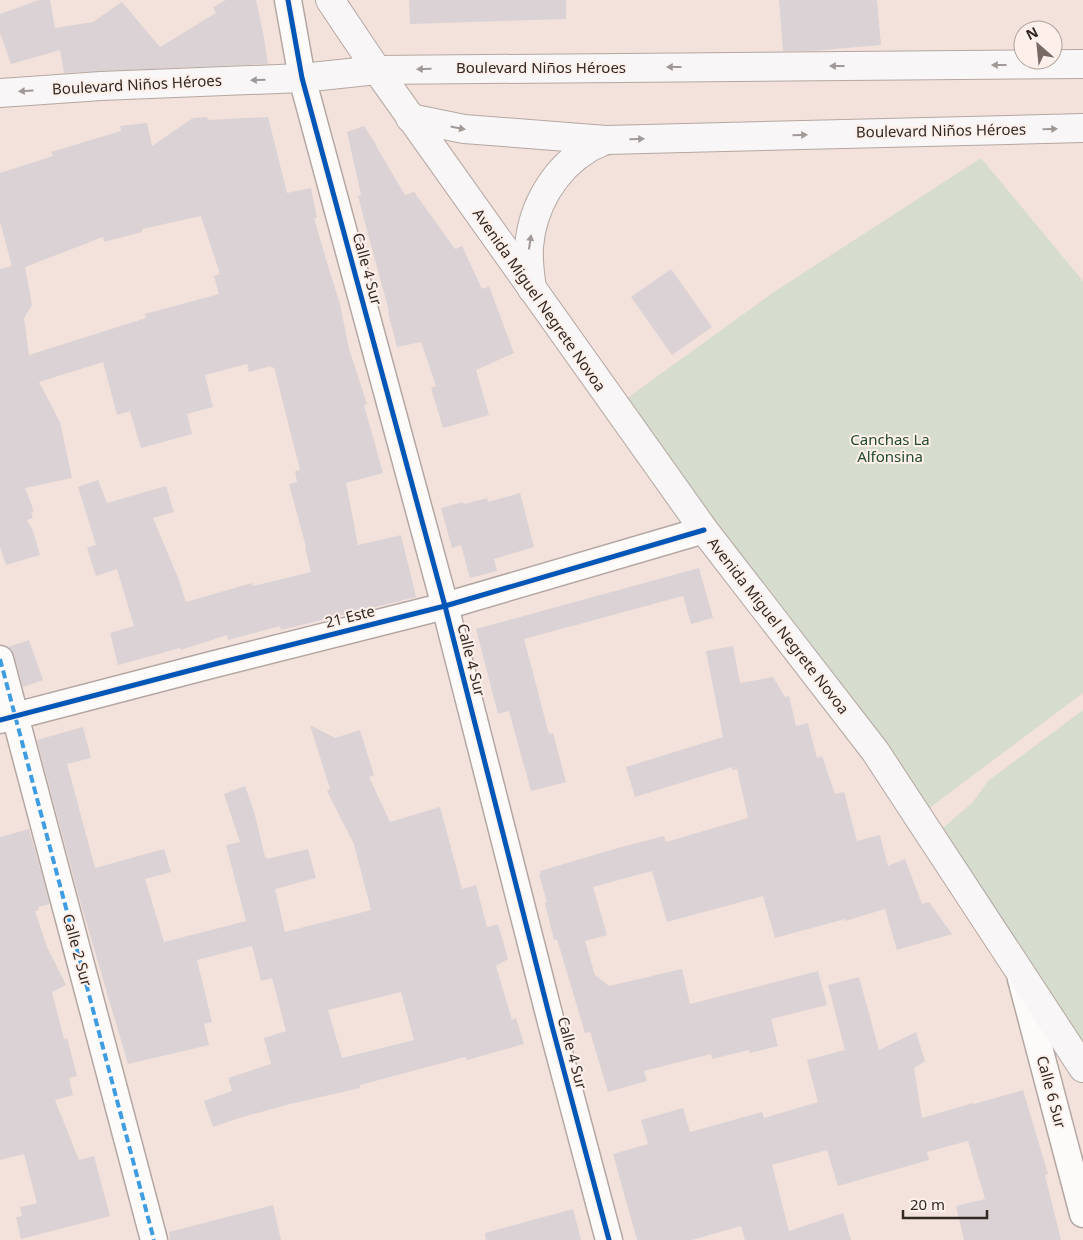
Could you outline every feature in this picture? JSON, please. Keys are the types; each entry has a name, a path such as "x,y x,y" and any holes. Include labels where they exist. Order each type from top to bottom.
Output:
{"main road":[{"name":"Avenida Miguel Negrete Novoa","path":"330,0 376,70 704,530 875,751 1083,1068"},
{"name":"Boulevard Niños Héroes","path":"0,93 110,86 302,78 376,70 1083,64"},
{"name":"Boulevard Niños Héroes","path":"410,118 464,129 606,140 1083,128"},
{"path":"532,291 529,247 533,225 540,204 549,187 574,159 589,148 606,140"}],"street":[{"name":"Calle 4 Sur","path":"288,0 302,78 445,606 552,1026 609,1240"},
{"name":"21 Este","path":"7,718 445,606 704,530"},
{"name":"Calle 2 Sur","path":"0,659 7,718 154,1240"},
{"name":"Calle 6 Sur","path":"1019,971 1083,1214"}],"green space":[{"name":"Canchas La Alfonsina","path":"981,158 1083,281 1083,693 912,821 623,401 774,292"},
{"path":"1083,710 1083,1055 930,839 973,802 988,781"}],"building":[{"path":"39,0 50,0 55,28 93,22 122,2 160,47 216,13 213,7 226,0 256,0 268,64 64,73 60,50 11,64 0,33 0,14"},
{"path":"409,0 566,0 566,19 410,24"},
{"path":"779,0 877,0 881,45 811,51 783,51"},
{"path":"207,117 208,120 268,117 287,193 311,188 317,218 314,218 340,304 349,349 367,404 364,405 383,473 346,483 358,545 401,535 416,597 281,630 280,626 228,640 227,635 181,650 180,648 118,665 110,633 134,626 117,569 96,576 87,548 96,545 78,487 98,480 107,503 166,486 174,512 153,518 179,580 186,602 252,583 253,586 311,572 289,484 297,482 295,471 300,470 274,367 272,368 271,366 249,372 247,364 205,375 213,407 187,414 192,434 141,448 130,411 117,415 103,362 39,382 60,422 72,478 25,488 34,511 31,512 33,518 27,520 33,531 40,555 6,565 0,547 0,269 12,266 0,222 0,173 53,156 51,152 121,131 120,126 147,123 152,146 193,118","holes":["201,216 220,274 214,276 219,294 145,314 146,318 29,355 24,318 32,305 25,267 103,237 104,242 142,232 142,229"]},
{"path":"364,126 405,195 414,192 455,249 462,246 482,289 489,286 514,353 476,370 489,415 443,428 431,388 436,386 421,342 397,347 358,196 361,195 347,132"},
{"path":"671,269 712,327 672,355 631,297"},
{"path":"520,493 534,547 494,559 497,571 470,578 461,545 452,548 441,508 487,498 488,502"},
{"path":"699,568 713,618 691,624 683,596 524,639 549,734 553,733 566,782 531,791 509,711 498,714 476,629"},
{"path":"29,640 43,680 23,687 14,655 8,647"},
{"path":"733,646 740,683 773,677 785,697 789,696 796,726 808,723 817,758 822,756 835,794 844,792 857,841 880,835 888,866 905,859 922,904 929,902 952,934 897,950 885,909 775,938 763,896 667,922 652,871 593,887 607,935 585,941 595,975 609,986 682,969 690,1004 818,971 827,1005 771,1019 778,1046 750,1053 749,1050 712,1059 711,1054 644,1071 647,1081 608,1092 590,1032 585,1033 557,939 554,940 545,903 547,902 539,875 541,874 540,871 664,836 666,842 748,818 737,769 732,770 732,767 635,797 626,767 723,737 706,651"},
{"path":"310,725 335,738 360,730 374,775 369,777 390,822 440,807 462,889 476,885 487,927 498,924 508,959 496,966 512,1020 516,1018 524,1044 467,1060 465,1057 360,1085 360,1088 290,1104 213,1127 204,1101 232,1091 228,1078 271,1064 264,1038 286,1031 272,978 261,981 252,946 197,960 212,1022 204,1024 209,1045 128,1064 80,901 37,740 83,727 91,758 67,764 95,868 164,849 171,872 145,879 164,942 246,921 226,845 240,842 224,794 245,786 254,811 265,857 267,859 308,849 316,878 275,889 285,932 371,910 354,844 327,791 330,789","holes":["401,992 414,1040 342,1058 328,1010"]},
{"path":"29,829 50,904 38,907 39,910 35,911 47,947 66,985 52,992 64,1039 67,1038 77,1076 69,1078 73,1095 55,1100 79,1160 94,1156 110,1216 21,1239 16,1217 22,1216 20,1207 37,1203 24,1154 0,1160 0,837"},
{"path":"859,977 879,1050 916,1032 925,1061 914,1068 922,1118 1023,1090 1048,1174 1045,1175 1061,1240 964,1240 956,1206 985,1199 968,1141 927,1152 929,1160 838,1186 827,1150 772,1165 789,1231 843,1213 851,1240 745,1240 741,1226 692,1240 637,1240 613,1154 648,1144 641,1120 683,1108 690,1132 762,1112 764,1118 818,1102 807,1060 845,1050 828,985"},
{"path":"273,1205 281,1240 170,1240 169,1232"},
{"path":"573,1209 581,1240 486,1240 485,1233"}],"marked path":[{"path":"0,659 154,1240"}],"cycle path":[{"path":"288,0 302,78 445,606 552,1026 609,1240"},
{"path":"0,720 445,606 704,530"}]}
